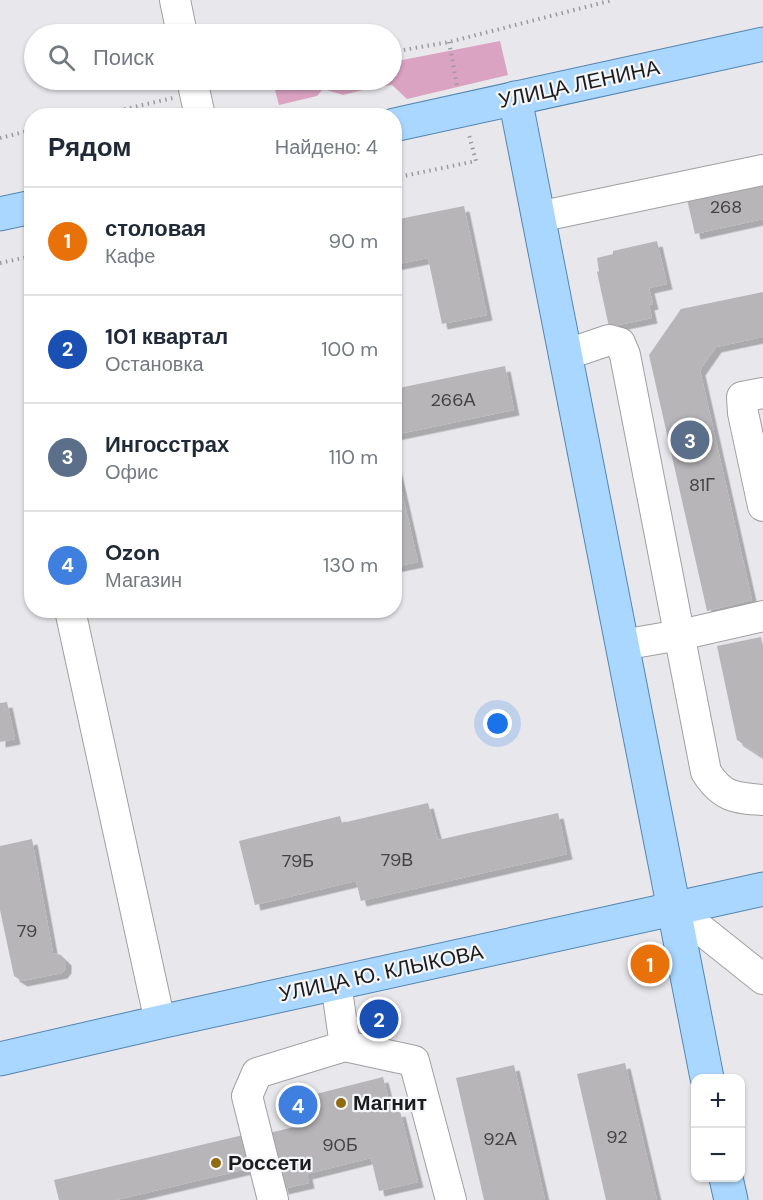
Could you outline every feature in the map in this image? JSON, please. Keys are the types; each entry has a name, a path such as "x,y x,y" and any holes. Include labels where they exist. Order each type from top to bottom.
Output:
{"main road":[{"name":"УЛИЦА ЛЕНИНА","path":"402,123 763,44"},
{"path":"515,98 706,1074"},
{"path":"0,214 24,209"},
{"name":"УЛИЦА Ю. КЛЫКОВА","path":"0,1059 763,889"},
{"path":"727,1182 731,1200"}],"street":[{"path":"175,0 180,24"},
{"path":"194,90 198,108"},
{"path":"538,217 763,170"},
{"path":"565,355 609,340 620,343 625,355 706,772 723,792 736,798 763,800"},
{"path":"763,393 742,397 743,413 763,506"},
{"path":"622,645 680,635 763,616"},
{"path":"72,618 160,1022"},
{"path":"674,908 763,979"},
{"path":"336,983 345,1046"},
{"path":"273,1200 247,1096 257,1073 345,1046 414,1061 450,1200"}],"path":[{"path":"402,50 449,42 613,0"},
{"path":"449,42 458,92"},
{"path":"402,176 476,161 468,131"},
{"path":"0,138 24,132"},
{"path":"0,263 24,258"}],"shaded area":[{"path":"500,41 508,75 407,99 397,90 402,90 402,60"},
{"path":"275,90 322,90 317,96 279,105"},
{"path":"326,90 363,90 343,95"}],"building":[{"path":"763,178 763,219 695,234 686,195"},
{"path":"464,206 487,315 442,324 428,258 402,263 402,218"},
{"path":"657,241 667,284 649,288 653,304 649,305 652,318 609,327 597,272 599,271 597,258 613,254 613,251"},
{"path":"763,292 763,337 716,347 700,370 752,600 707,611 649,355 681,309"},
{"path":"505,366 514,410 402,433 402,387"},
{"path":"402,492 418,562 402,565"},
{"path":"761,637 763,648 763,757 737,740 717,646"},
{"path":"7,702 15,739 0,742 0,703"},
{"path":"428,803 438,840 558,813 567,854 361,901 356,881 255,905 239,841 340,816 342,823"},
{"path":"32,839 53,953 61,955 66,960 66,968 62,973 22,981 14,976 0,910 0,846"},
{"path":"625,1063 657,1200 606,1200 577,1074"},
{"path":"514,1065 545,1200 484,1200 456,1078"},
{"path":"383,1077 392,1113 400,1111 418,1182 379,1191 371,1158 307,1174 309,1183 283,1189 269,1133 294,1127 286,1095 294,1089 304,1087 316,1094"},
{"path":"243,1135 251,1168 116,1200 59,1200 54,1180"}],"place":[{"name":"Ингосстрах","path":"690,440"},
{"name":"столовая","path":"650,964"},
{"name":"101 квартал","path":"379,1019"},
{"name":"Магнит","path":"341,1103"},
{"name":"Ozon","path":"298,1105"},
{"name":"Россети","path":"216,1163"}]}
